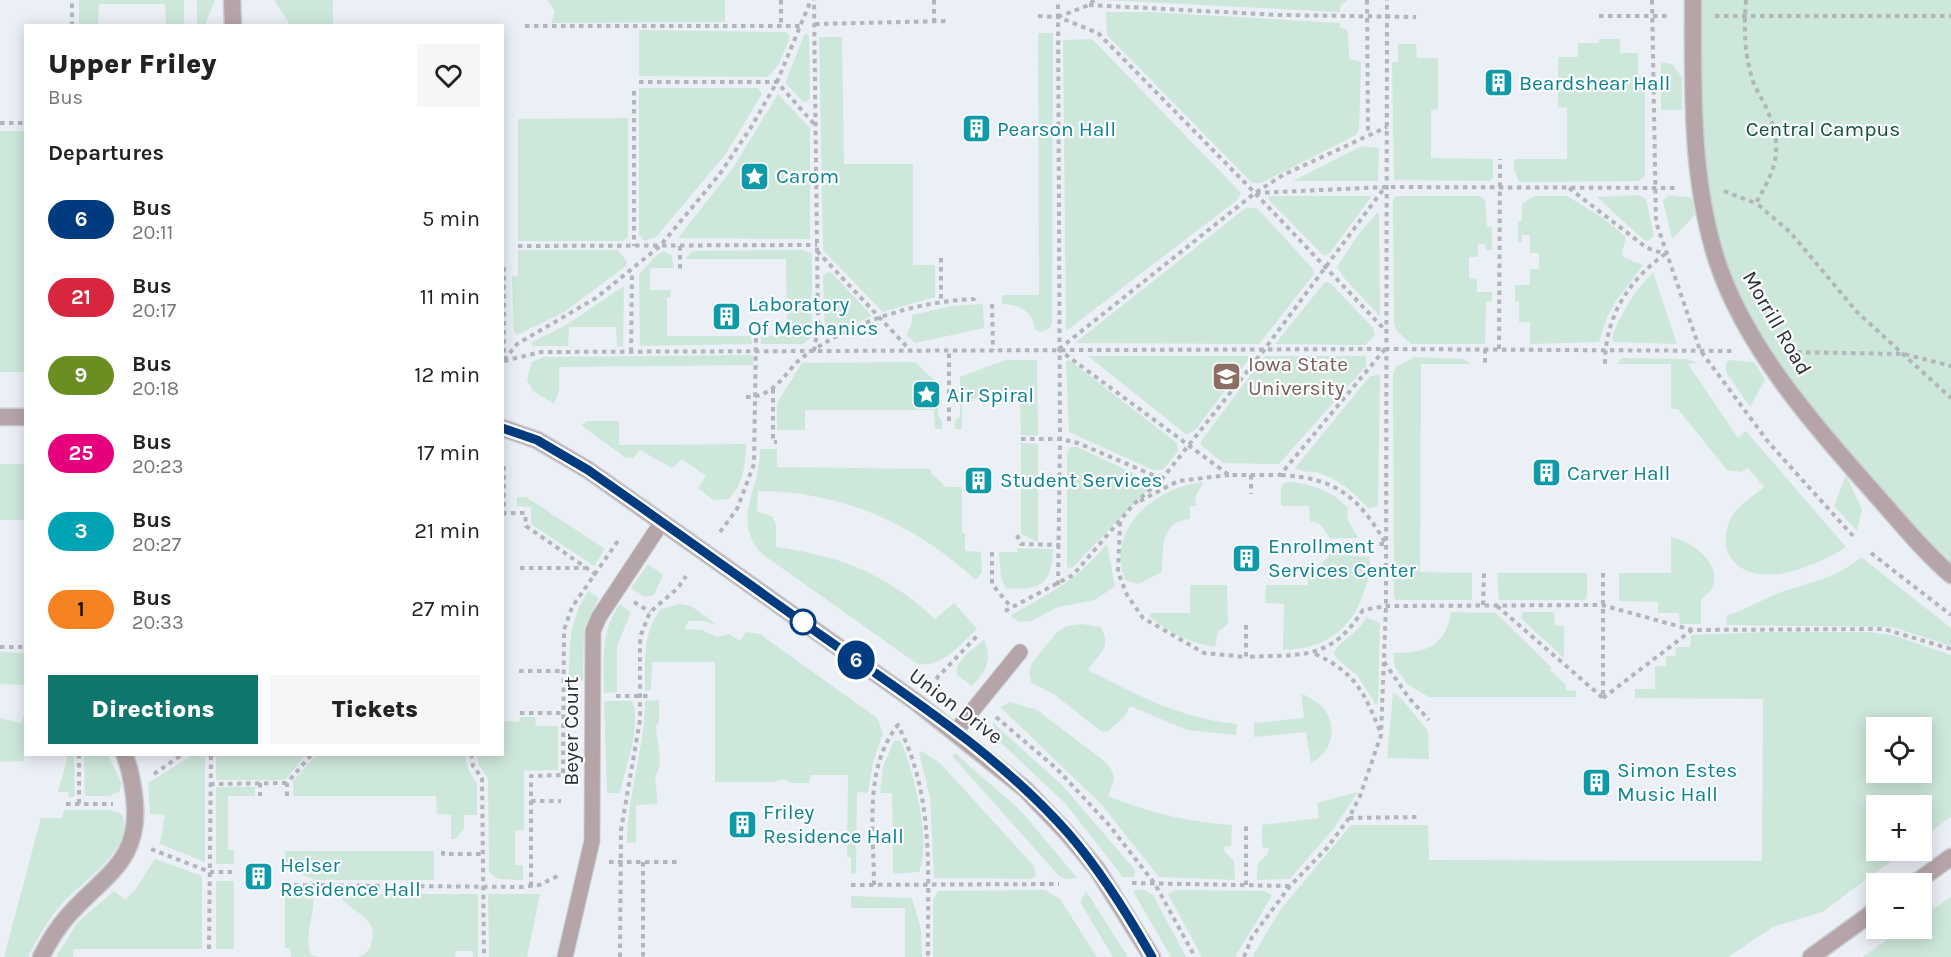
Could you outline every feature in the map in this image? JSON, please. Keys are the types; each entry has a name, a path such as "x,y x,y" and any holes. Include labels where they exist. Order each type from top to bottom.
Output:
{"street":[{"path":"232,0 233,24"},
{"name":"Morrill Road","path":"1693,0 1695,136 1702,197 1717,262 1743,318 1778,375 1816,427 1951,575"},
{"path":"0,417 24,417"},
{"name":"Union Drive","path":"504,429 549,446 662,522 955,732 1025,789 1067,833 1107,884 1152,957"},
{"path":"41,957 66,918 112,875 130,841 134,796 124,756"},
{"path":"1930,873 1951,858"},
{"path":"1811,957 1866,917"}],"lane":[{"name":"Beyer Court","path":"565,957 592,841 593,631 599,617 662,522"},
{"path":"955,732 1001,679 1020,652"}],"path":[{"path":"72,0 72,24"},
{"path":"781,0 781,26"},
{"path":"813,0 818,327 814,351"},
{"path":"504,361 517,344 571,315 632,271 660,246 719,175 777,82 813,0"},
{"path":"934,0 934,20"},
{"path":"1058,0 1060,439 1058,585"},
{"path":"1089,5 1094,0"},
{"path":"1367,0 1368,135"},
{"path":"1244,957 1252,937 1290,886 1327,848 1349,818 1360,796 1381,735 1386,606 1387,0"},
{"path":"1652,0 1656,222 1665,254 1700,350 1768,443 1853,536"},
{"path":"1746,0 1745,50 1753,81 1768,111 1778,139 1776,161 1756,203"},
{"path":"1058,17 1089,5 1367,18 1416,17"},
{"path":"1038,16 1058,17 1098,33 1386,331"},
{"path":"1599,16 1681,16"},
{"path":"1711,16 1951,16"},
{"path":"815,24 946,21"},
{"path":"525,26 802,26"},
{"path":"639,82 777,82 815,125"},
{"path":"634,91 634,246"},
{"path":"0,123 24,123"},
{"path":"1058,349 1255,193 1283,175 1387,127"},
{"path":"1499,349 1500,159"},
{"path":"1255,193 1386,187 1500,186 1654,189 1689,187"},
{"path":"1005,611 1010,606 1058,585 1073,575 1134,504 1162,479 1264,350 1386,187"},
{"path":"1568,188 1647,248 1665,254"},
{"path":"1717,189 1738,194 1756,203 1790,232 1857,312 1951,398"},
{"path":"518,246 817,248 910,350"},
{"path":"680,246 680,269"},
{"path":"1605,364 1605,350 1610,326 1619,302 1652,264 1665,254"},
{"path":"941,258 941,302"},
{"path":"631,352 632,271"},
{"path":"746,396 756,396 773,389 798,361 841,334 881,318 941,302 974,299 976,295"},
{"path":"992,304 993,350"},
{"path":"720,532 737,509 754,465 756,336"},
{"path":"1058,349 1229,475"},
{"path":"504,361 541,352 1058,349 1746,351"},
{"path":"1280,475 1385,349"},
{"path":"1485,349 1485,363"},
{"path":"949,421 950,350"},
{"path":"1782,352 1904,354 1951,366"},
{"path":"773,389 773,442 777,442"},
{"path":"1021,439 1060,439 1078,443 1162,479"},
{"path":"504,466 504,515 525,513 526,526 602,579"},
{"path":"1134,504 1178,481 1229,475 1309,476 1329,484 1348,496 1370,518 1386,544"},
{"path":"1251,475 1251,494"},
{"path":"1120,520 1118,572 1127,595 1143,618 1204,653 1245,657 1315,654 1342,668 1355,680 1367,700 1381,735"},
{"path":"1017,535 1022,544 1060,545"},
{"path":"1332,544 1386,544"},
{"path":"992,552 992,584 1010,606"},
{"path":"1871,553 1951,615"},
{"path":"520,568 586,568"},
{"path":"1483,605 1484,573"},
{"path":"1602,573 1603,698"},
{"path":"620,957 621,830 640,720 640,637 650,612 678,588 687,576"},
{"path":"626,597 650,612"},
{"path":"1315,654 1351,630 1363,610 1386,606 1483,605 1602,605 1692,630 1884,629 1951,649"},
{"path":"1496,605 1603,698"},
{"path":"1245,657 1246,625"},
{"path":"1603,698 1692,630"},
{"path":"936,679 979,634"},
{"path":"0,647 24,647"},
{"path":"1384,661 1409,698 1429,720"},
{"path":"519,671 563,671"},
{"path":"531,886 531,776 563,775 563,696"},
{"path":"617,696 651,696"},
{"path":"520,713 564,713"},
{"path":"994,715 1080,793 1155,884 1195,957"},
{"path":"874,885 876,776 884,747 898,725 912,754 922,787 928,824 928,957"},
{"path":"79,756 79,804"},
{"path":"66,804 134,796 181,756"},
{"path":"209,949 211,756"},
{"path":"287,795 287,783 310,756"},
{"path":"471,756 473,766 482,778 484,957"},
{"path":"260,783 260,795"},
{"path":"210,784 287,783"},
{"path":"531,801 561,801"},
{"path":"1349,818 1419,817"},
{"path":"1245,885 1246,826"},
{"path":"130,841 210,872 234,872"},
{"path":"443,851 443,854 483,854"},
{"path":"607,862 680,862"},
{"path":"643,862 643,957"},
{"path":"285,885 531,886 565,873"},
{"path":"1128,883 1290,886"},
{"path":"851,885 1059,884"}],"green space":[{"path":"79,0 184,0 184,24 166,24 165,4 99,4 98,24 79,24"},
{"path":"197,0 215,0 205,24 197,24"},
{"path":"274,0 333,0 333,24 289,24"},
{"path":"547,0 725,0 725,22 551,23 555,11"},
{"path":"1103,0 1348,0 1340,6 1340,12"},
{"name":"Central Campus","path":"1693,0 1951,0 1951,575 1892,513 1743,318 1702,197"},
{"path":"1106,12 1151,12 1340,23 1340,27 1348,33 1349,59 1361,62 1359,130 1356,135 1261,183 1252,183 1107,35"},
{"path":"639,30 786,32 790,37 779,64 768,77 639,76"},
{"path":"805,33 809,36 810,97 807,102 803,101 785,83"},
{"path":"1038,33 1053,33 1052,323 1050,328 1041,332 1035,330 1032,318 1020,307 1002,304 1002,295 1039,295"},
{"path":"819,37 842,37 844,164 913,164 913,265 935,265 935,297 883,312 823,250"},
{"path":"1092,39 1241,193 1237,200 1066,331 1063,40"},
{"path":"1599,39 1620,39 1620,53 1638,53 1638,76 1645,77 1645,176 1639,181 1519,182 1514,169 1514,159 1567,159 1567,108 1558,107 1558,57 1578,57 1578,43 1598,43"},
{"path":"1398,44 1416,44 1417,58 1438,58 1438,109 1431,110 1431,158 1493,159 1493,178 1490,181 1394,180 1392,62 1398,62"},
{"path":"1661,62 1672,64 1682,77 1682,110 1661,110"},
{"path":"639,88 758,88 762,94 725,155 656,237 644,241 639,234"},
{"path":"778,94 810,128 810,239 678,238 733,168"},
{"path":"628,118 628,237 622,241 518,241 518,119"},
{"path":"0,131 24,131 24,372 0,372"},
{"path":"1362,146 1379,148 1378,181 1293,181"},
{"path":"1639,195 1646,199 1654,236 1648,241 1644,240 1597,197"},
{"path":"1669,195 1692,198 1695,215 1672,239 1663,200"},
{"path":"1268,196 1371,197 1330,253 1324,256 1269,200"},
{"path":"1396,196 1480,196 1485,200 1487,227 1492,227 1492,250 1486,250 1485,244 1478,244 1478,257 1469,257 1469,278 1477,279 1477,292 1492,292 1492,301 1486,302 1485,344 1411,344 1397,331 1394,324 1393,200"},
{"path":"1534,196 1567,196 1600,216 1626,237 1623,257 1643,265 1616,301 1607,317 1599,342 1530,344 1530,322 1519,322 1519,302 1515,301 1515,285 1530,285 1530,269 1539,269 1539,253 1530,253 1530,235 1522,235 1522,242 1518,242 1518,221 1522,221 1522,204"},
{"path":"1247,207 1258,209 1313,269 1314,274 1259,344 1075,343"},
{"path":"1378,212 1380,316 1345,279 1337,267 1358,235"},
{"path":"518,250 618,250 627,262 626,266 564,312 517,335 514,332 512,276 518,276"},
{"path":"803,250 812,254 812,327 811,338 803,344 761,344 761,336 787,335 786,259 685,259 693,251"},
{"path":"664,251 672,256 674,268 650,268 650,290 670,290 671,297 667,298 667,336 751,336 752,344 640,346 639,275 656,256"},
{"path":"828,272 832,273 872,316 830,334 825,333 823,275"},
{"path":"1653,272 1677,344 1614,342 1612,337 1624,310"},
{"path":"1325,282 1330,283 1373,328 1375,335 1365,345 1275,344"},
{"path":"624,286 623,347 617,346 616,327 569,327 568,346 532,346 532,342 566,325"},
{"path":"983,304 984,328 915,343 907,335 912,315 952,306"},
{"path":"753,355 753,365 559,367 559,390 554,404 533,391 527,380 532,362 543,357"},
{"path":"1088,356 1251,356 1196,429 1187,435"},
{"path":"1265,356 1366,356 1366,366 1279,464 1223,463 1201,445 1201,441"},
{"path":"1414,357 1464,359 1471,364 1421,364 1420,572 1472,573 1472,600 1396,600 1394,597 1393,374 1396,367"},
{"path":"1622,358 1686,359 1699,363 1688,364 1738,438 1746,431 1846,547 1819,562 1785,573 1768,575 1753,573 1739,567 1727,551 1726,535 1729,524 1739,507 1764,487 1748,468 1741,472 1727,470 1678,409 1671,409 1671,364 1617,364"},
{"path":"1005,360 1037,360 1038,436 1021,435 1020,399 962,399 962,429 955,429 955,421 960,416 960,377"},
{"path":"1069,360 1177,443 1178,451 1164,469 1153,470 1069,432 1066,362"},
{"path":"1730,360 1754,362 1765,380 1750,407 1726,372 1726,363"},
{"path":"915,362 938,384 938,416 942,421 942,429 935,429 934,410 805,410 805,430 777,430 777,403 802,363"},
{"path":"1380,375 1378,505 1369,509 1336,480 1322,474 1295,468 1370,376"},
{"path":"587,421 619,421 619,445 746,444 741,480 729,499 713,500 698,488 706,476 682,459 672,468 640,450 634,458 626,458 581,425"},
{"path":"1021,443 1038,444 1038,542 1021,534"},
{"path":"1071,447 1077,447 1143,478 1147,490 1072,568 1067,567 1067,453"},
{"path":"760,449 777,449 777,467 931,469 931,473 946,487 962,487 962,533 965,533 965,551 981,552 982,572 976,580 928,542 902,527 847,504 818,497 758,491 757,511 773,517 776,525 776,547 822,556 862,570 899,590 935,619 954,603 977,629 942,659 934,663 916,663 762,554 748,528 749,503 759,464"},
{"path":"0,464 24,464 24,520 0,520"},
{"path":"1846,475 1862,509 1857,531 1834,506"},
{"path":"1203,482 1195,498 1196,506 1190,506 1190,519 1180,521 1168,531 1163,546 1162,572 1138,584 1125,580 1121,561 1122,543 1128,527 1139,513 1152,501 1168,492"},
{"path":"1290,482 1322,489 1342,502 1348,508 1347,518 1358,538 1330,538 1320,524 1310,521 1309,506 1281,506 1281,488 1284,483"},
{"path":"517,497 526,497 605,549 594,566 531,524 531,507 517,506"},
{"path":"1671,537 1688,543 1696,549 1710,563 1714,572 1711,590 1701,600 1701,624 1680,624 1679,613 1658,613 1658,602 1619,601 1619,573 1671,573"},
{"path":"1107,544 1115,586 1095,600 1058,607 1031,621 1019,622 1010,616 1074,577"},
{"path":"1017,548 1053,549 1050,570 1042,583 1028,588 1006,588 1001,578 999,552 1017,552"},
{"path":"1330,554 1369,557 1369,573 1360,603 1353,616 1335,635 1312,646 1283,650 1284,604 1265,603 1266,585 1308,585 1308,569 1319,567"},
{"path":"1861,557 1951,628 1951,646 1892,627 1726,625 1727,615 1779,593 1832,575"},
{"path":"648,564 663,575 654,595 645,597 631,588"},
{"path":"1497,573 1587,573 1587,597 1585,600 1499,600"},
{"path":"1190,585 1227,585 1228,624 1218,632 1215,647 1180,636 1150,617 1150,613 1190,613"},
{"path":"588,591 599,598 584,629 583,681 569,681 573,624"},
{"path":"620,604 631,612 617,646 617,692 604,693 606,635"},
{"path":"680,604 691,606 717,625 704,621 688,621 685,629 702,630 717,637 729,634 740,641 746,632 760,634 877,718 883,733 873,762 868,793 857,792 856,873 851,874 851,857 847,857 848,775 810,775 809,783 790,783 786,779 772,782 715,782 715,662 652,662 651,690 645,691 646,648 650,628 661,609"},
{"path":"1451,612 1496,613 1552,668 1550,670 1566,685 1566,690 1576,691 1576,697 1429,697 1407,684 1395,667 1393,653 1415,652 1432,646 1444,633"},
{"path":"1523,612 1554,612 1555,625 1564,626 1564,658 1521,618"},
{"path":"1366,617 1380,623 1378,703 1376,705 1357,675 1337,659 1334,653 1359,628"},
{"path":"1082,624 1101,627 1105,641 1103,650 1088,670 1142,697 1178,711 1237,724 1236,735 1187,730 1130,706 1126,715 1107,732 1101,731 1055,695 1031,682 1029,672 1032,663 1057,632 1067,626"},
{"path":"1869,632 1896,636 1951,655 1951,817 1932,831 1932,795 1866,795 1866,861 1891,861 1875,873 1866,873 1866,880 1822,912 1773,927 1728,957 1252,957 1281,909 1351,825 1428,825 1429,860 1762,861 1763,699 1635,698 1635,689 1655,689 1655,666 1666,666 1666,656 1675,656 1676,647 1690,647 1691,635"},
{"path":"984,640 988,653 987,665 972,686 957,675 957,670 966,655"},
{"path":"0,652 24,653 24,685 0,684"},
{"path":"1301,693 1323,707 1329,717 1332,732 1328,747 1318,759 1311,763 1306,732 1254,737 1254,723 1304,718"},
{"path":"1393,693 1401,698 1428,731 1429,759 1387,758"},
{"path":"659,700 659,722 656,726 659,765 655,776 658,804 636,805 636,843 627,843 645,701"},
{"path":"604,701 632,701 635,712 632,747 620,793 607,793"},
{"path":"1010,702 1037,710 1103,760 1111,769 1114,777 1108,796 1168,816 1232,825 1231,846 1224,847 1225,852 1234,861 1235,880 1159,877 1102,805 1000,707"},
{"path":"24,716 25,756 23,761 0,762 0,718 21,723"},
{"path":"520,717 535,717 536,726 558,726 558,770 524,771 524,830 515,831 515,865 523,865 523,880 498,879 489,872 488,779 479,765 477,756 504,756 504,721 519,722"},
{"path":"992,722 1063,786 1135,870 1134,877 1123,877 1065,803 999,741"},
{"path":"898,740 902,743 912,773 920,808 924,842 919,872 893,874 892,793 880,793 883,767 894,741"},
{"path":"922,751 940,763 1034,866 1036,876 1031,879 934,878 930,797 919,754"},
{"path":"955,753 1022,812 1077,878 1066,879 1059,876 952,756"},
{"path":"68,756 74,756 75,797 68,797 69,792 58,792"},
{"path":"84,756 108,756 122,784 119,792 109,796 85,796"},
{"path":"191,756 205,756 205,862 160,844 165,815 150,814 148,783"},
{"path":"216,756 305,756 285,780 216,780"},
{"path":"315,756 465,756 468,769 477,784 477,815 464,815 464,829 455,839 451,839 451,815 437,814 436,796 293,796 293,781"},
{"path":"216,787 255,787 255,796 228,796 228,850 234,850 234,864 216,864"},
{"path":"1358,792 1334,828 1290,879 1257,880 1258,863 1267,855 1269,848 1262,847 1262,825 1319,818 1317,803"},
{"path":"64,810 109,810 122,814 124,827 121,840 114,853 103,865 55,912 42,930 28,957 4,957 41,818 62,818"},
{"path":"285,851 434,851 434,880 316,880 298,873 285,861"},
{"path":"155,859 202,876 202,949 74,949 73,957 56,957 77,923 114,891 125,900 135,890"},
{"path":"216,881 234,881 234,949 216,949"},
{"path":"1142,889 1153,895 1186,957 1171,957 1133,891"},
{"path":"1045,890 1060,899 1097,957 933,957 933,900 938,891"},
{"path":"1175,890 1265,891 1272,896 1235,957 1202,957 1168,894"},
{"path":"1086,891 1128,957 1113,957 1080,902"},
{"path":"285,893 313,893 308,940 311,955 318,957 291,957 290,948 285,948"},
{"path":"339,894 478,894 478,957 473,957 472,951 456,951 455,957 357,957 366,953 370,947 372,927"},
{"path":"488,894 540,894 527,957 489,957"},
{"path":"851,896 912,898 921,930 922,957 905,957 905,908 851,908"},
{"path":"1951,897 1951,957 1862,957 1888,939 1932,939 1932,910"}],"bus line":[{"name":"6","path":"504,429 537,440 588,470 916,702 990,760 1025,789 1097,869 1152,957"}],"place":[{"name":"Beardshear Hall","path":"1498,83"},
{"name":"Pearson Hall","path":"976,129"},
{"name":"Carom","path":"755,176"},
{"name":"Laboratory Of Mechanics","path":"727,316"},
{"name":"Iowa State University","path":"1227,376"},
{"name":"Air Spiral","path":"926,395"},
{"name":"Carver Hall","path":"1546,473"},
{"name":"Student Services","path":"979,480"},
{"name":"Enrollment Services Center","path":"1247,558"},
{"name":"Simon Estes Music Hall","path":"1596,782"},
{"name":"Friley Residence Hall","path":"742,824"},
{"name":"Helser Residence Hall","path":"259,877"}]}
